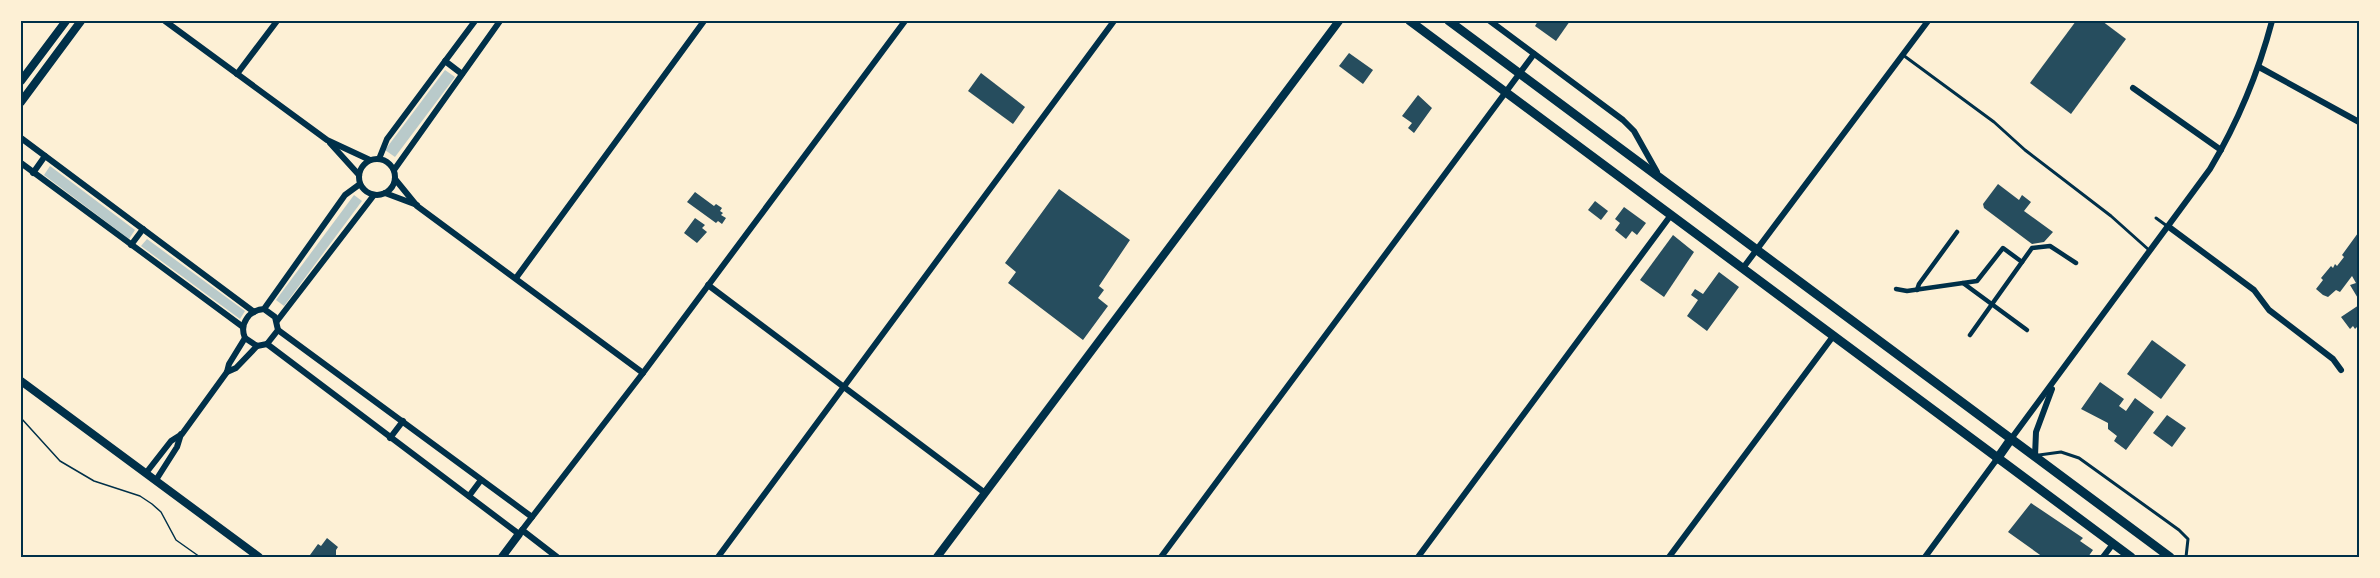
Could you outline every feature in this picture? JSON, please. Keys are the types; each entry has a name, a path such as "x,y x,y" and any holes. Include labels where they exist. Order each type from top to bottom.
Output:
{"main road":[{"path":"1410,21 2131,557"},
{"path":"1449,21 2170,557"},
{"path":"1997,459 2011,439"}],"street":[{"path":"21,81 66,21"},
{"path":"21,102 81,21"},
{"path":"165,21 327,140 359,175"},
{"path":"237,74 277,21"},
{"path":"379,159 387,139 475,21"},
{"path":"394,170 500,21"},
{"path":"516,278 704,21"},
{"path":"502,557 643,373 905,21"},
{"path":"718,557 1114,21"},
{"path":"937,557 1339,21"},
{"path":"1490,21 1623,120 1634,131 1662,180"},
{"path":"1743,268 1928,21"},
{"path":"2011,439 2169,227 2221,150 2243,109 2259,67 2272,21"},
{"path":"1161,557 1534,54"},
{"path":"445,61 462,74"},
{"path":"2259,67 2359,122"},
{"path":"2133,88 2221,150"},
{"path":"21,138 254,312"},
{"path":"327,140 370,160 379,159 388,162 394,170 395,179 390,190 385,193 374,195 368,193 360,184 359,175 363,166 370,160"},
{"path":"33,173 45,156"},
{"path":"21,163 243,327 245,338 229,364 227,372 182,434 177,447 156,480"},
{"path":"395,179 417,206"},
{"path":"243,327 254,312 264,309 345,195 360,184"},
{"path":"385,193 417,206 643,373"},
{"path":"277,321 374,195"},
{"path":"1418,557 1671,215"},
{"path":"2169,227 2247,284 2269,310 2333,359 2341,370"},
{"path":"131,245 143,229"},
{"path":"1917,290 1957,232"},
{"path":"1970,335 2032,248 2050,246 2076,263"},
{"path":"1896,289 1908,291 1977,281 2003,248 2022,262"},
{"path":"1963,282 2027,330"},
{"path":"708,285 985,493"},
{"path":"227,372 236,368 257,346 267,344 278,330 277,321 270,312 264,309"},
{"path":"278,330 532,518"},
{"path":"1669,557 1834,335"},
{"path":"245,338 257,346"},
{"path":"267,344 390,438 557,557"},
{"path":"2035,456 2034,444 2041,414 2062,370"},
{"path":"21,381 259,557"},
{"path":"390,438 403,421"},
{"path":"146,473 171,441 182,434"},
{"path":"1924,557 1997,459"},
{"path":"469,496 482,480"},
{"path":"2103,557 2113,543"}],"lane":[{"path":"1903,55 1994,122 2025,150 2111,216 2151,251"},
{"path":"2156,218 2169,227"},
{"path":"2035,456 2061,452 2079,458 2179,530 2188,539 2186,557"}],"path":[{"path":"21,418 60,460 94,481 140,496 152,504 161,512 176,540 200,557"}],"shaded area":[{"path":"445,70 455,77 395,157 385,150"},
{"path":"50,166 135,230 129,239 44,175"},
{"path":"354,195 362,201 284,306 276,300"},
{"path":"147,239 245,311 240,319 141,246"}],"building":[{"path":"1538,21 1570,21 1556,41 1535,26"},
{"path":"2076,21 2102,21 2126,39 2071,114 2030,83"},
{"path":"1349,53 1373,70 1363,84 1339,66"},
{"path":"981,73 1025,107 1013,124 968,91"},
{"path":"1418,95 1432,108 1414,133 1408,128 1412,123 1402,116"},
{"path":"1998,184 2019,200 2022,195 2031,202 2024,211 2053,232 2044,242 2032,244 1984,208 1983,204"},
{"path":"1059,189 1130,240 1099,286 1104,290 1098,298 1108,306 1083,340 1008,283 1016,272 1005,263"},
{"path":"695,192 714,206 716,204 722,208 721,215 726,218 722,224 718,221 716,223 687,202"},
{"path":"1595,201 1608,211 1601,220 1588,210"},
{"path":"1624,207 1646,223 1637,235 1632,231 1626,239 1615,230 1620,223 1615,219"},
{"path":"695,218 705,225 702,228 707,232 697,243 684,233"},
{"path":"2358,233 2359,300 2350,285 2356,283 2352,276 2340,292 2336,290 2328,297 2323,295 2316,289 2323,280 2321,278 2331,266 2333,268 2335,264 2337,266"},
{"path":"1673,235 1694,252 1664,297 1640,280"},
{"path":"1719,272 1739,287 1707,331 1687,316 1698,300 1691,295 1695,289 1703,294"},
{"path":"2359,305 2359,329 2353,326 2350,329 2341,317"},
{"path":"2152,340 2186,365 2161,399 2127,374"},
{"path":"2100,382 2124,399 2119,406 2126,411 2135,398 2154,412 2126,450 2114,441 2117,436 2108,429 2108,423 2081,409"},
{"path":"2167,415 2186,428 2172,447 2153,433"},
{"path":"2031,503 2083,538 2080,541 2093,550 2088,557 2043,557 2008,532"},
{"path":"327,538 338,547 336,557 312,557 310,555 318,544 321,546"}]}
